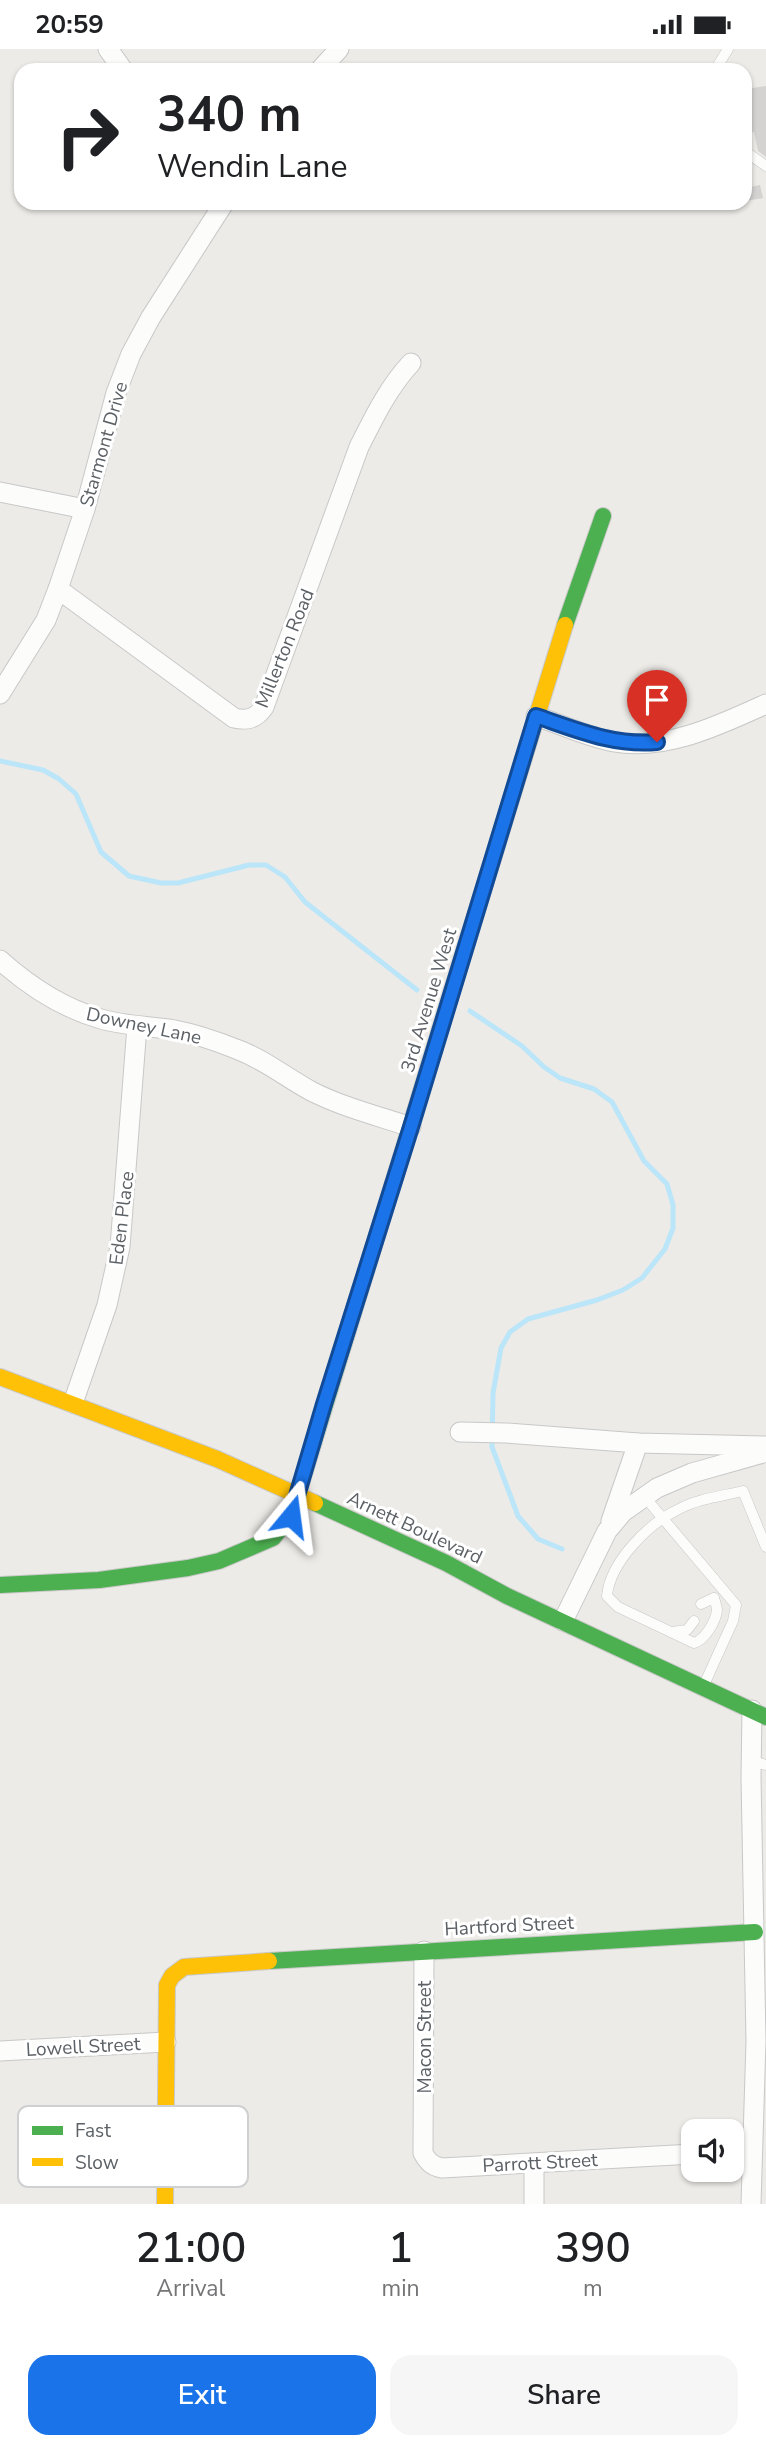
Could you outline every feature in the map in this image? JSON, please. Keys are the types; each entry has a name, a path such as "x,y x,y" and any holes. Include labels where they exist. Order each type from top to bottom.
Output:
{"street":[{"path":"326,63 339,49"},
{"name":"Starmont Drive","path":"0,694 46,619 58,589 85,509 116,393 131,354 151,317 220,210"},
{"name":"Millerton Road","path":"58,589 234,717 251,719 259,714 264,707 359,447 395,380 411,363"},
{"path":"0,492 85,509"},
{"name":"3rd Avenue West","path":"0,1585 99,1580 219,1561 273,1538 291,1516 536,716 603,516"},
{"path":"536,716 607,740 636,744 691,734 732,720 766,704"},
{"name":"Downey Lane","path":"0,960 23,980 77,1011 102,1020 175,1030 218,1042 274,1066 331,1101 411,1127"},
{"name":"Eden Place","path":"73,1403 107,1305 120,1247 137,1026"},
{"name":"Arnett Boulevard","path":"0,1377 216,1459 446,1563 507,1595 759,1713"},
{"path":"465,1432 638,1443 766,1446"},
{"path":"562,1621 607,1531 638,1443"},
{"path":"607,1531 623,1512 644,1496 691,1473 766,1453"},
{"path":"751,2204 756,2041 759,1713"},
{"name":"Hartford Street","path":"166,2042 166,1989 175,1972 184,1967 755,1932"},
{"name":"Macon Street","path":"424,1951 424,2124"},
{"path":"166,2042 166,2106"},
{"name":"Lowell Street","path":"0,2051 166,2042"},
{"name":"Parrott Street","path":"424,2124 423,2153 427,2161 442,2168 681,2155"},
{"path":"744,2151 752,2151"},
{"path":"534,2163 534,2204"}],"lane":[{"path":"722,1589 708,1603 717,1611 707,1632 700,1641 694,1643 618,1607 607,1596 608,1582 616,1566 634,1543 680,1508 743,1490 766,1547"},
{"path":"644,1496 736,1605 733,1621 703,1687"},
{"path":"671,1632 687,1630 697,1623 695,1633 688,1641"}],"building":[{"path":"766,86 766,157 758,151 752,132 752,88"},
{"path":"760,185 763,198 752,200 752,187"}],"waterway":[{"path":"0,761 43,770 59,779 76,794 101,852 129,876 161,883 178,883 249,865 266,865 285,877 305,902 417,990"},
{"path":"470,1011 522,1046 560,1078 594,1089 612,1102 644,1161 667,1184 673,1205 673,1228 665,1249 642,1278 623,1290 597,1300 528,1319 510,1332 501,1348 493,1393 492,1447 518,1516 538,1539 562,1549"}],"traffic: fast":[{"path":"565,625 603,516"},
{"path":"0,1585 99,1580 219,1561 273,1538 291,1516 455,981"},
{"path":"315,1503 766,1717"},
{"path":"269,1961 755,1932"}],"traffic: slow":[{"path":"455,981 565,625"},
{"path":"0,1377 217,1459 315,1503"},
{"path":"166,2106 167,1985 172,1976 184,1967 269,1961"},
{"path":"165,2187 165,2204"}],"route":[{"path":"291,1516 536,716 615,742 657,742"}]}
